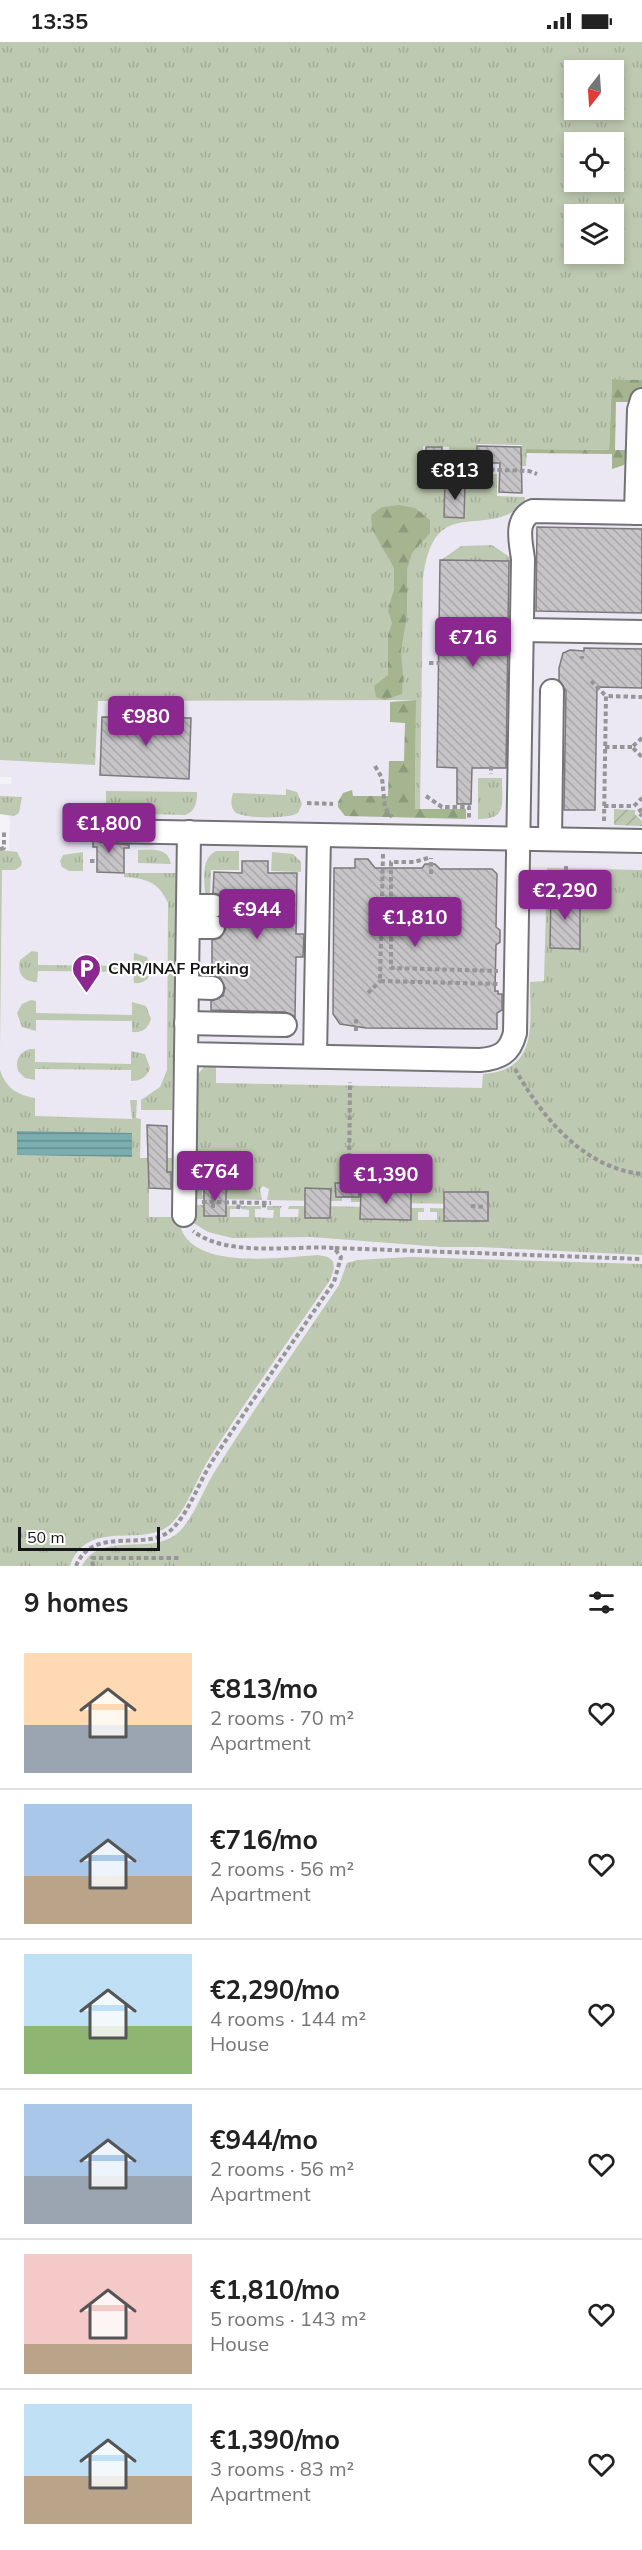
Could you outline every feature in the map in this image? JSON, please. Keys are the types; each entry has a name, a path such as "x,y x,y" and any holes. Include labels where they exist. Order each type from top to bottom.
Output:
{"lane":[{"path":"186,1054 480,1060 496,1058 507,1052 515,1033 523,559 520,529 526,514 533,511 639,513 639,410 642,400"},
{"path":"522,630 642,632"},
{"path":"550,839 552,692"},
{"path":"107,831 642,841"},
{"path":"184,1208 189,832"},
{"path":"315,1056 319,835"},
{"path":"188,917 213,917"},
{"path":"187,987 212,988"},
{"path":"186,1023 285,1025"}],"path":[{"path":"445,468 530,471 537,474"},
{"path":"429,663 439,663"},
{"path":"591,681 606,696 642,697"},
{"path":"604,828 606,696"},
{"path":"605,747 632,747 642,738"},
{"path":"632,747 642,757"},
{"path":"491,765 491,774"},
{"path":"375,766 382,778 382,798 385,808 400,823"},
{"path":"426,796 442,807 469,807"},
{"path":"604,806 633,806 642,798"},
{"path":"307,803 333,804"},
{"path":"642,809 638,812 642,816"},
{"path":"0,849 4,848 4,831"},
{"path":"368,993 380,981 383,847"},
{"path":"430,874 432,848"},
{"path":"431,858 414,862 391,862 391,968 506,971"},
{"path":"90,861 97,861"},
{"path":"566,865 566,893"},
{"path":"380,981 505,984"},
{"path":"356,1019 356,1031"},
{"path":"511,1064 545,1115 575,1144 604,1165 642,1174"},
{"path":"349,1180 350,1082"},
{"path":"213,1196 213,1208"},
{"path":"271,1203 213,1202 184,1208 188,1227 203,1238 226,1245 258,1248 334,1248 642,1259"},
{"path":"238,1203 238,1209"},
{"path":"264,1203 264,1209"},
{"path":"471,1206 486,1207"},
{"path":"76,1566 84,1552 94,1545 166,1535 176,1525 210,1465 334,1282 341,1257 334,1248"},
{"path":"93,1566 92,1558 179,1558"}],"shaded area":[{"path":"642,327 642,1566 0,1566 0,850 9,850 10,820 9,816 0,814 0,784 11,784 12,782 11,777 0,777 0,545"}],"green space":[{"path":"0,42 642,42 642,380 612,379 609,450 527,449 526,466 522,466 522,445 477,444 476,464 449,464 449,447 423,446 423,472 497,474 497,496 525,497 525,503 509,514 493,519 449,526 438,535 429,552 423,579 420,809 415,809 416,700 98,701 95,765 0,760"},
{"path":"612,379 642,380 642,389 631,402 616,402 615,450 630,450 624,465 612,469 612,454 526,453 526,449 609,450"},
{"path":"399,505 415,508 430,520 430,533 412,553 407,569 407,615 401,651 402,694 385,700 376,697 374,686 388,675 388,635 392,623 388,611 394,589 394,568 372,529 371,515 382,507"},
{"path":"492,545 511,558 511,561 441,560 461,546"},
{"path":"416,700 415,809 466,809 466,819 345,816 338,807 343,793 352,790 353,796 388,796 389,761 404,761 405,723 390,722 390,702"},
{"path":"478,778 502,778 501,808 499,813 488,819 478,819"},
{"path":"286,789 297,792 302,804 298,813 293,815 247,816 235,812 232,807 233,793 286,795"},
{"path":"106,791 197,792 197,796 194,809 185,815 106,813"},
{"path":"0,796 22,797 19,813 14,816 0,814"},
{"path":"614,809 635,810 635,814 642,821 642,826 614,825"},
{"path":"0,850 17,852 22,862 21,866 15,870 2,870 0,1049"},
{"path":"138,850 163,852 171,864 138,863"},
{"path":"216,851 239,851 239,870 211,870 210,895 205,895 205,864"},
{"path":"83,852 83,871 69,871 62,867 60,861 63,855"},
{"path":"272,852 293,854 301,862 301,872 271,871"},
{"path":"547,868 642,870 642,1255 442,1247 311,1237 232,1238 208,1232 192,1222 191,1205 211,1205 211,1208 204,1208 204,1216 222,1216 223,1208 215,1205 236,1206 236,1209 230,1209 230,1217 249,1217 249,1210 241,1209 241,1206 261,1206 261,1209 255,1209 255,1217 273,1218 274,1210 267,1210 267,1206 282,1206 280,1217 298,1217 299,1209 288,1209 289,1206 316,1206 309,1218 330,1218 330,1210 323,1210 323,1206 369,1207 369,1211 360,1211 360,1219 411,1220 412,1212 400,1211 400,1208 424,1208 424,1212 418,1212 418,1220 437,1220 437,1212 430,1212 430,1208 462,1209 462,1213 443,1213 443,1220 469,1221 469,1210 488,1210 488,1204 470,1200 488,1200 488,1192 444,1192 444,1199 463,1199 463,1204 399,1203 399,1198 411,1198 411,1190 368,1190 378,1202 351,1202 351,1197 359,1197 358,1183 335,1183 336,1197 342,1197 342,1201 324,1201 324,1189 305,1189 319,1201 267,1200 269,1189 263,1186 260,1189 262,1200 215,1199 226,1187 202,1187 202,1195 211,1195 211,1199 192,1199 196,1076 206,1065 216,1063 216,1083 482,1088 483,1074 501,1071 514,1064 528,1042 531,1013 530,982 544,981"},
{"path":"124,873 177,873 172,1110 141,1110 141,1100 160,1087 167,1070 168,903 156,886 145,880 124,877"},
{"path":"32,951 38,952 38,965 133,966 134,953 147,957 152,970 147,979 137,983 134,983 133,972 38,971 37,982 32,982 22,976 19,965 20,960"},
{"path":"31,1000 36,1001 36,1013 132,1015 132,1002 146,1006 151,1019 146,1028 136,1032 132,1032 132,1021 36,1020 36,1031 22,1027 17,1013 22,1004"},
{"path":"35,1049 35,1062 131,1064 131,1051 145,1054 150,1068 145,1076 135,1081 131,1081 131,1070 35,1069 35,1080 25,1078 17,1067 21,1054"},
{"path":"0,1070 5,1082 13,1090 35,1098 35,1116 132,1119 130,1100 137,1100 136,1118 141,1119 140,1158 172,1158 171,1172 149,1173 149,1217 180,1217 182,1231 191,1243 206,1251 224,1256 265,1259 318,1255 328,1257 333,1261 334,1269 330,1280 207,1462 183,1509 173,1522 162,1530 148,1534 103,1537 90,1542 78,1551 70,1566 0,1566"},
{"path":"410,1257 642,1264 642,1566 82,1566 91,1555 102,1549 156,1543 169,1539 180,1531 191,1517 212,1475 339,1285 347,1263 357,1260"}],"water":[{"path":"17,1131 132,1133 132,1157 17,1155"}],"building":[{"path":"477,446 521,447 522,493 499,492 500,463 477,463"},
{"path":"426,447 442,447 442,470 425,470"},
{"path":"445,484 465,485 464,518 444,517"},
{"path":"537,527 642,529 642,613 536,611"},
{"path":"440,560 509,561 506,768 472,768 471,804 457,804 457,768 437,767"},
{"path":"584,648 642,649 642,688 597,687 595,810 564,810 566,691 559,680 559,668 563,653 570,650 584,651"},
{"path":"102,717 191,718 189,779 100,775"},
{"path":"93,817 106,818 96,824 94,830 95,837 100,842 129,845 129,848 124,848 124,873 97,872 97,847 93,847"},
{"path":"355,859 368,859 375,868 422,868 425,864 435,864 440,869 492,869 497,874 496,927 500,930 500,942 496,945 495,991 502,994 502,1010 497,1013 497,1029 366,1028 340,1024 333,1014 334,868 355,868"},
{"path":"242,861 268,861 268,873 297,873 296,934 304,934 303,957 296,957 295,1017 285,1012 211,1010 211,1001 223,996 225,988 220,977 212,974 212,940 220,938 226,928 221,916 226,905 220,895 213,893 214,872 242,873"},
{"path":"551,893 580,893 580,949 550,948"},
{"path":"147,1125 167,1126 167,1172 171,1172 171,1189 149,1188"},
{"path":"335,1183 359,1183 359,1197 336,1197"},
{"path":"204,1187 226,1187 226,1216 204,1216"},
{"path":"305,1188 331,1189 330,1218 305,1218"},
{"path":"361,1190 411,1190 411,1220 360,1219"},
{"path":"444,1192 488,1192 488,1221 444,1221"}],"place":[{"name":"CNR/INAF Parking","path":"87,994"}]}
